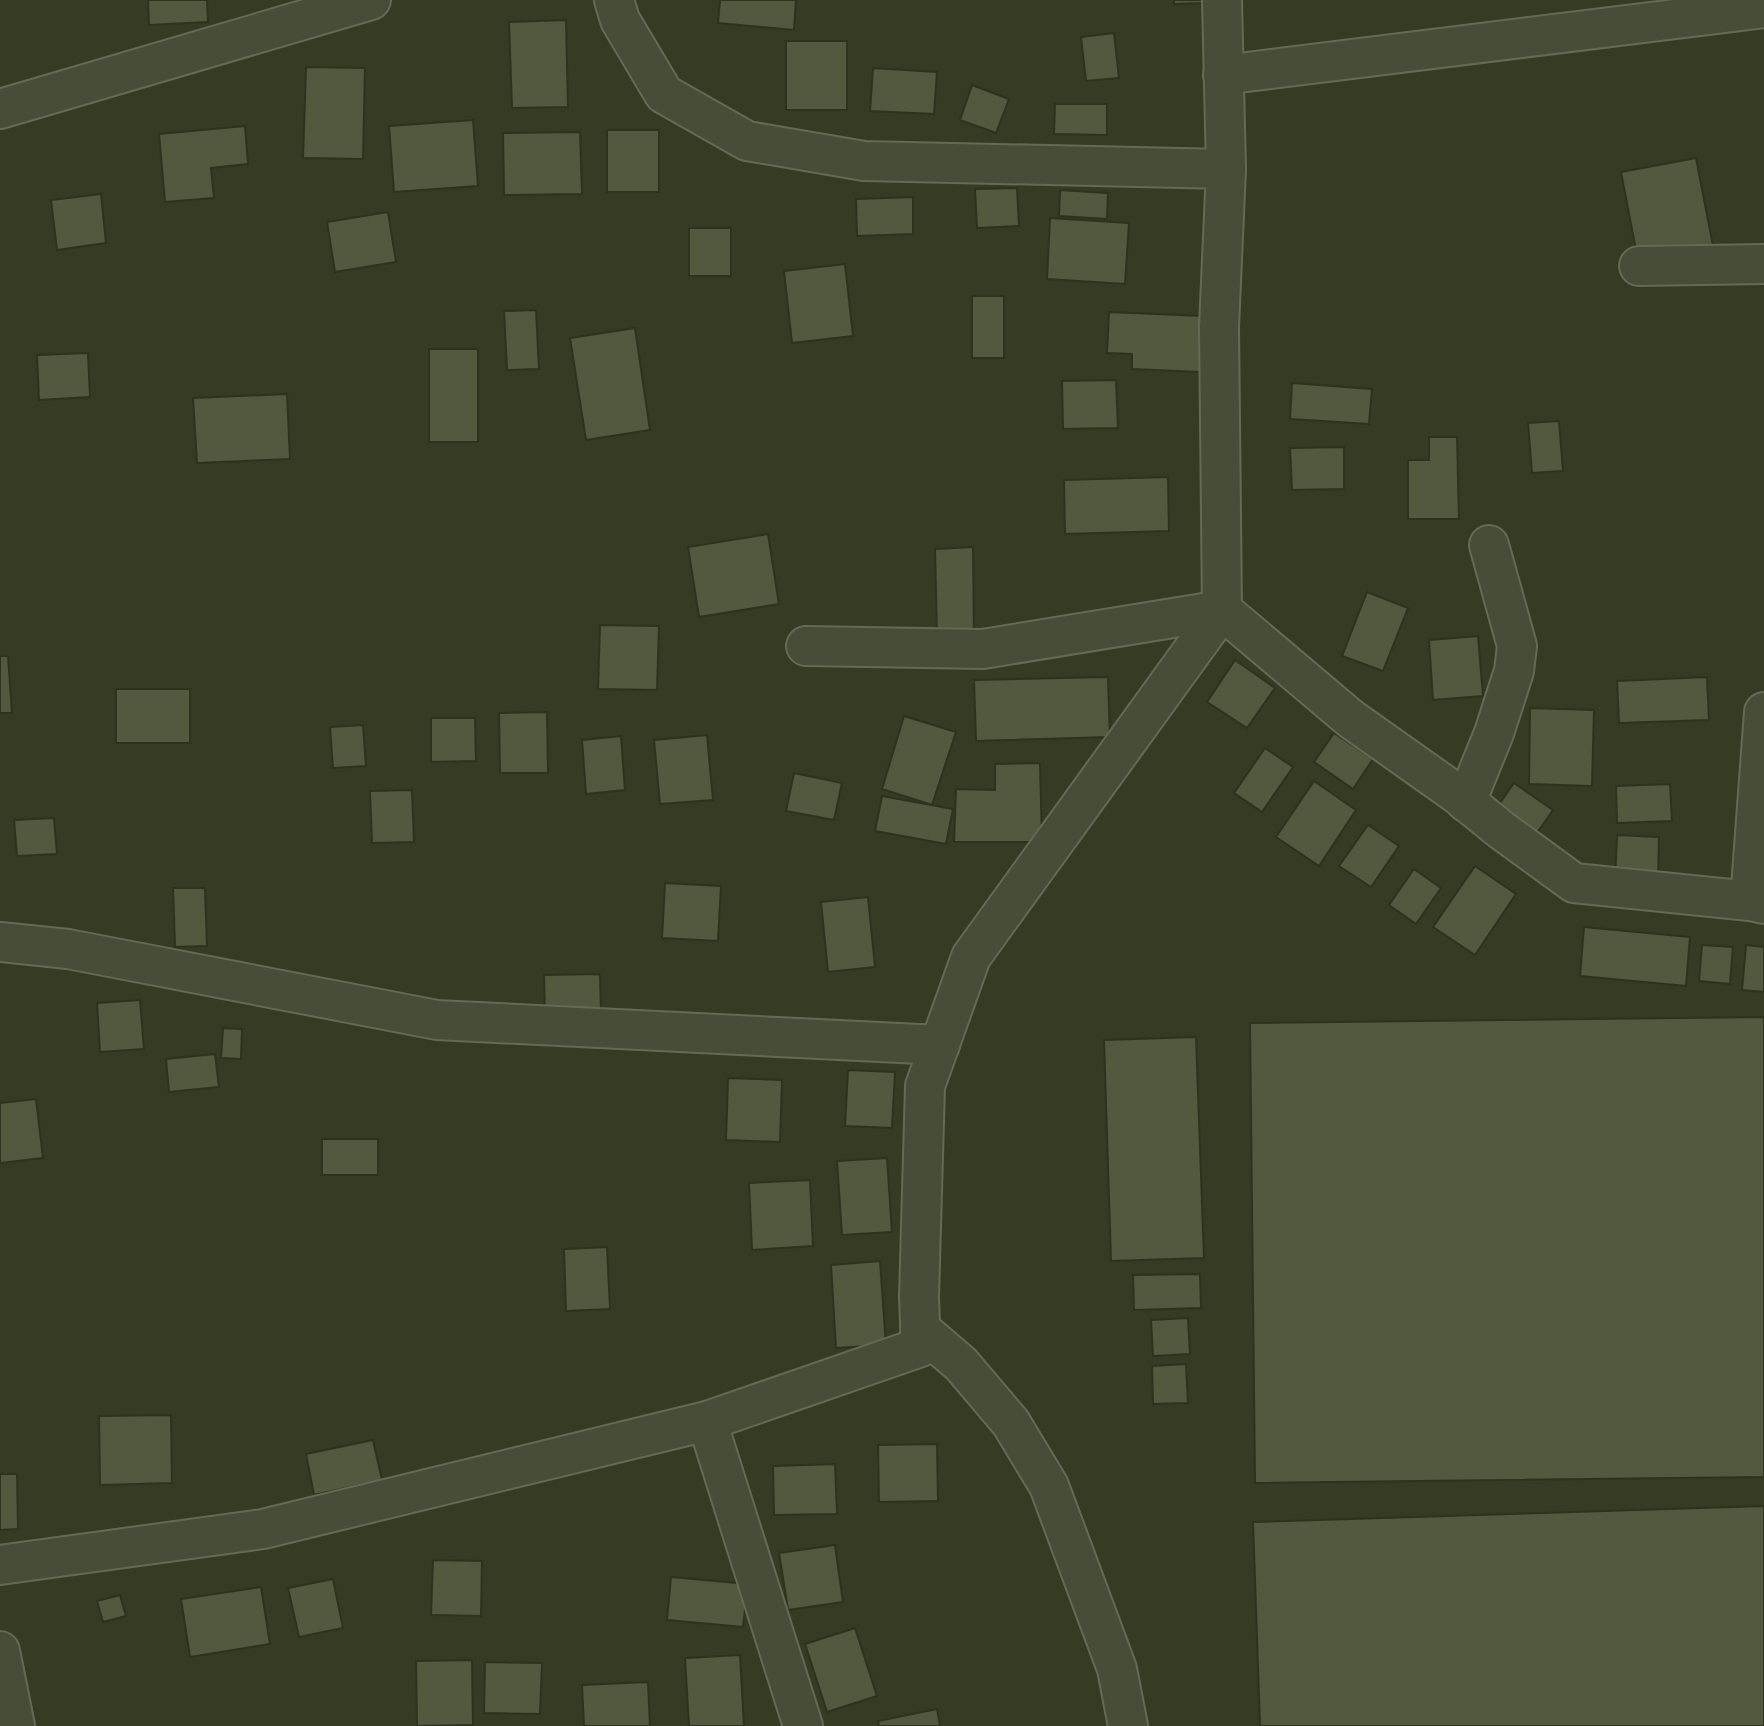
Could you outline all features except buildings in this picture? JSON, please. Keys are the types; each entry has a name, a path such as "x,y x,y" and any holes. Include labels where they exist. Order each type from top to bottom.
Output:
{"street":[{"path":"0,109 371,0"},
{"path":"614,0 620,20 664,94 747,141 864,161 1226,169"},
{"path":"0,1565 263,1530 707,1421 921,1347 919,1297 925,1086 971,957 1222,610 1219,327 1226,169 1222,0"},
{"path":"1223,75 1764,8"},
{"path":"1639,266 1764,264"},
{"path":"1466,802 1494,733 1514,671 1517,646 1489,545"},
{"path":"806,646 983,649 1222,610 1351,719 1574,883 1757,903 1764,712"},
{"path":"0,942 68,949 437,1020 940,1045"},
{"path":"920,1329 961,1364 1011,1423 1049,1486 1117,1669 1128,1726"},
{"path":"707,1421 803,1726"},
{"path":"0,1651 15,1726"}]}
